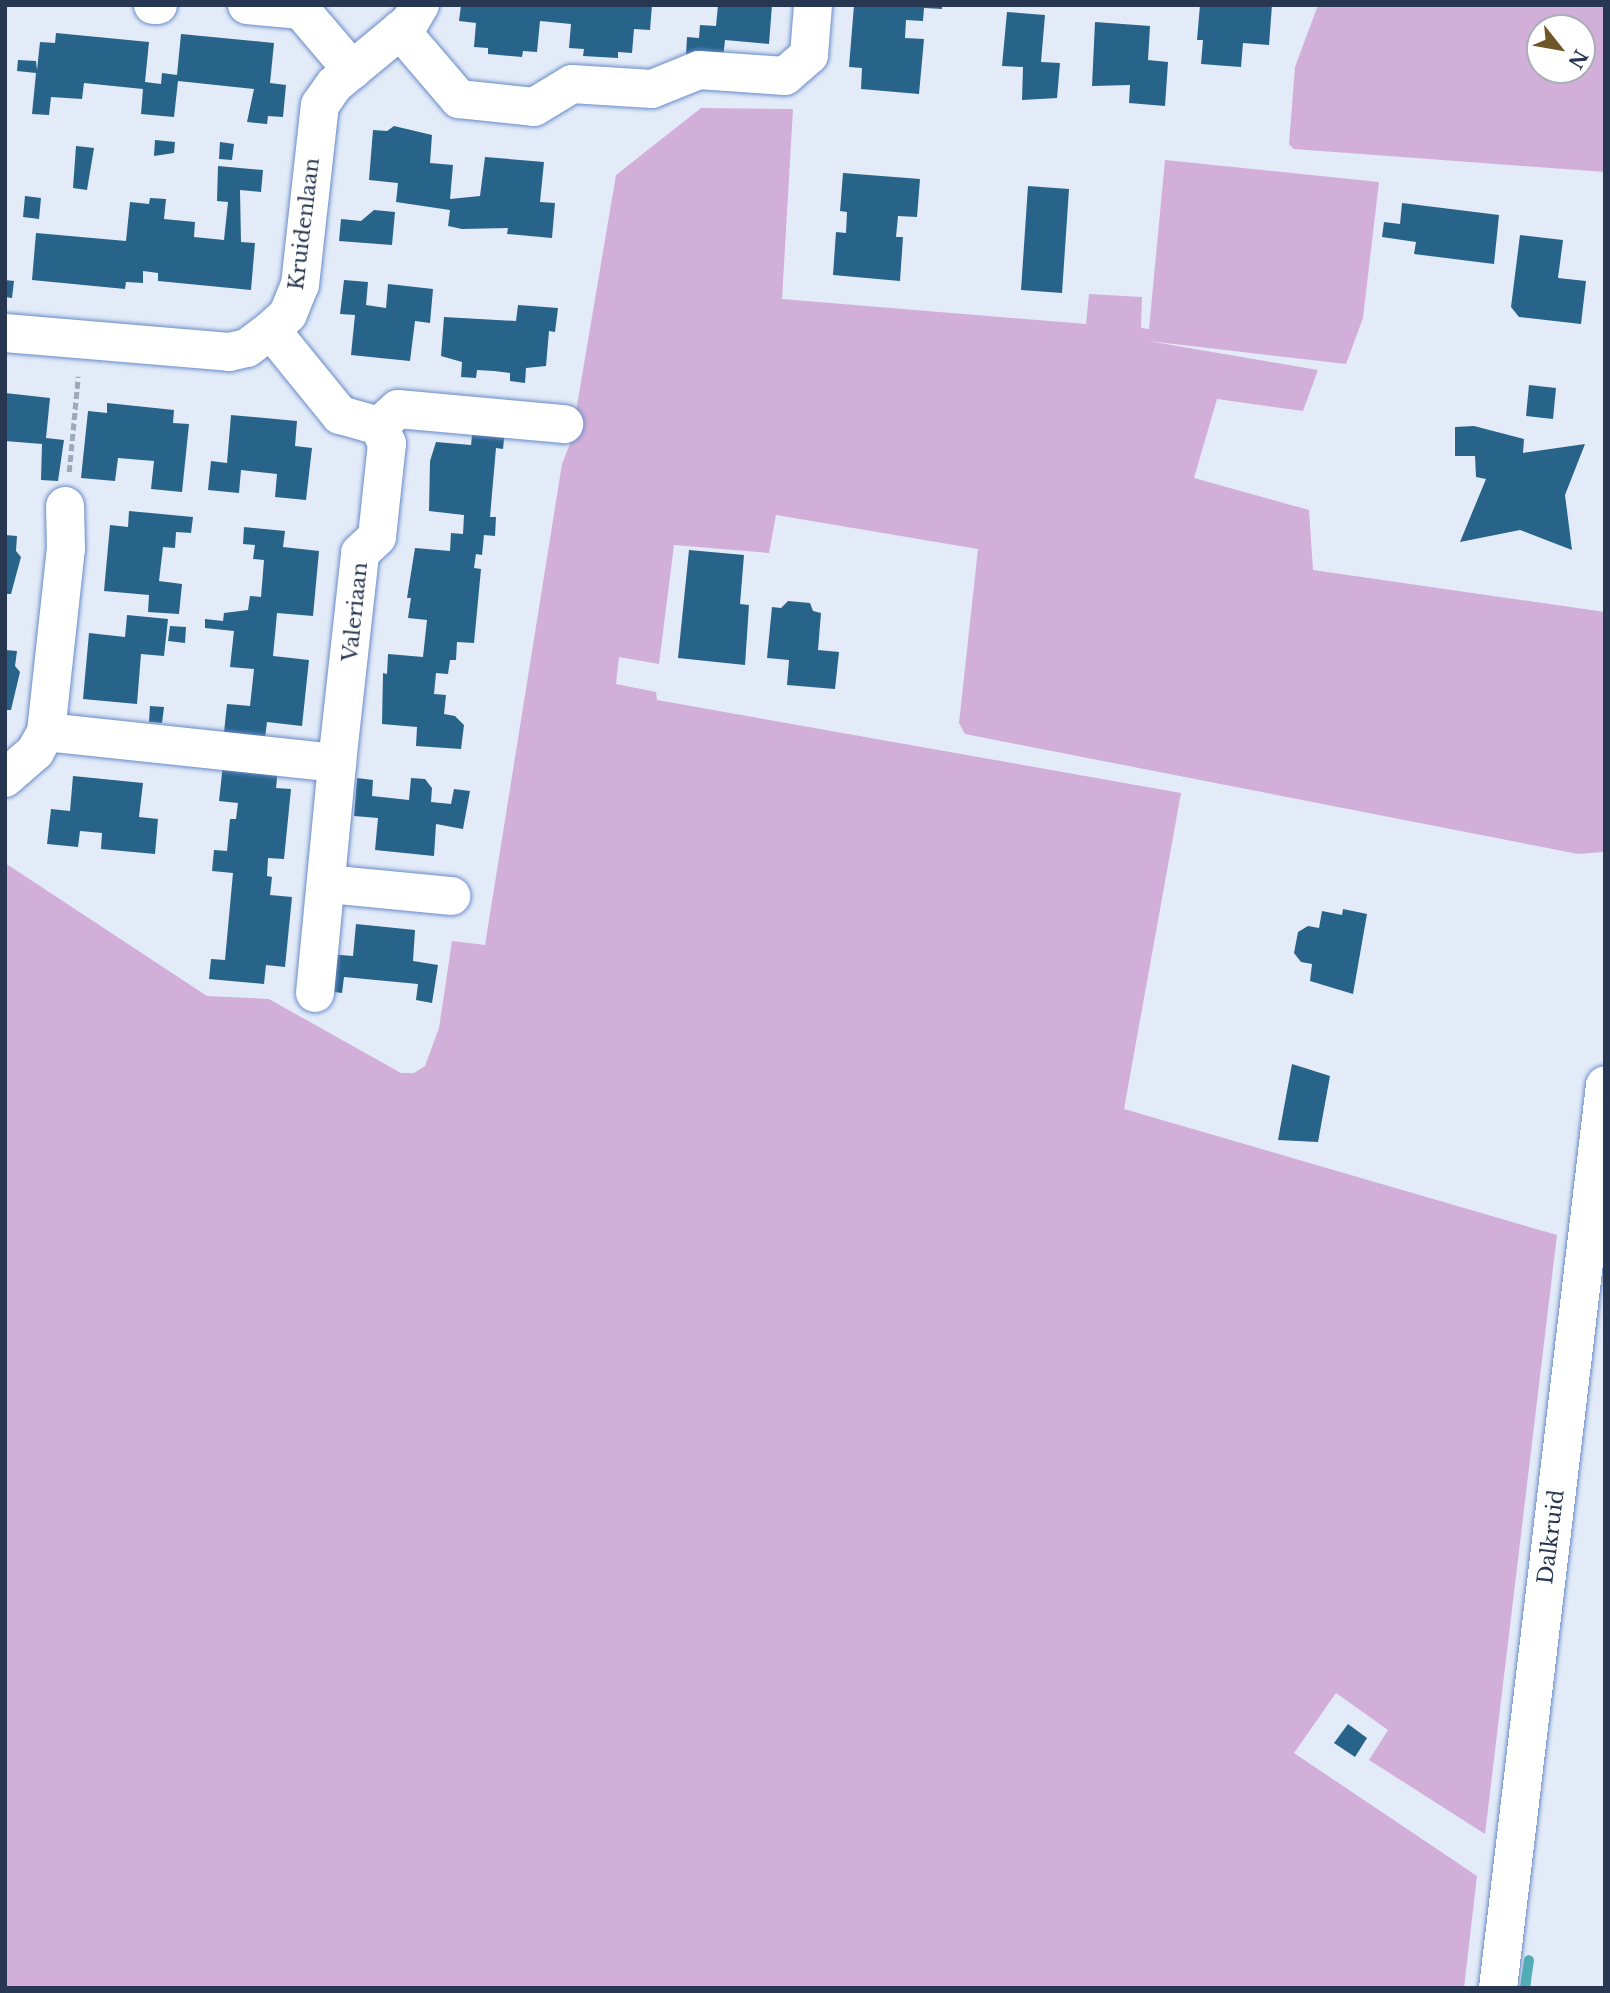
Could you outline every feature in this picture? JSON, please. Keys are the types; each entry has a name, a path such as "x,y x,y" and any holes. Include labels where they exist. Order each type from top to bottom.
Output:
{"street":[{"path":"247,5 301,10 352,70"},
{"path":"410,18 459,99 534,107 572,84 652,89 699,70 785,76 809,55 813,5"},
{"name":"Kruidenlaan","path":"5,333 229,352 247,348 271,330 288,314 300,285 317,115 325,96 410,18"},
{"path":"271,330 340,415 379,426 398,409 564,424"},
{"name":"Valeriaan","path":"315,993 360,553 377,537 387,443 379,426"},
{"path":"5,778 35,752 46,732 66,549 65,506"},
{"path":"46,732 337,763"},
{"path":"327,884 451,895"},
{"name":"Dalkruid","path":"1499,1988 1605,1085"}],"path":[{"path":"65,506 82,340"}],"shaded area":[{"path":"1318,5 1605,5 1605,172 1294,149 1289,144 1295,67"},
{"path":"701,108 793,109 782,299 1086,324 1089,294 1142,297 1141,328 1149,329 1165,160 1379,182 1363,318 1346,364 1148,341 1318,370 1303,411 1217,399 1194,478 1309,510 1313,570 1605,612 1605,837 1603,852 1578,854 965,734 959,723 978,549 776,515 769,553 674,545 659,664 619,657 616,684 656,692 657,700 1181,793 1124,1109 1557,1235 1485,1834 1369,1760 1388,1730 1336,1693 1294,1753 1477,1876 1464,1988 5,1988 5,863 207,996 269,999 401,1073 414,1073 425,1066 439,1028 452,941 485,945 562,464 571,441 616,175"}],"building":[{"path":"461,5 652,5 650,30 634,29 632,53 618,52 618,58 583,56 584,49 569,48 571,24 540,21 537,52 523,51 522,57 488,54 488,48 474,47 476,23 459,21"},
{"path":"718,5 772,5 769,44 725,40 723,59 686,56 687,37 699,38 700,25 716,26"},
{"path":"854,5 942,5 942,9 924,8 923,21 906,20 905,38 924,39 919,94 861,89 862,68 849,67"},
{"path":"1200,5 1272,5 1269,45 1243,43 1241,67 1201,64 1203,40 1197,40"},
{"path":"1007,12 1045,15 1041,62 1060,63 1057,98 1022,100 1023,67 1002,66"},
{"path":"1095,22 1150,26 1148,60 1168,62 1165,106 1129,103 1130,85 1092,86"},
{"path":"56,33 149,42 145,82 161,84 162,73 177,75 181,34 274,43 270,83 286,85 283,117 268,116 267,124 247,122 254,89 178,81 174,117 141,114 143,89 84,83 82,99 51,97 49,115 32,114 36,73 17,71 18,60 36,61 37,70 40,42 55,43"},
{"path":"394,126 432,135 430,163 453,165 450,199 480,196 485,157 544,162 540,202 555,203 552,238 507,234 508,228 462,229 448,226 450,210 396,202 398,183 369,180 373,130 387,131"},
{"path":"155,140 175,142 174,153 154,156"},
{"path":"220,142 234,144 232,160 219,159"},
{"path":"76,146 94,148 87,190 73,188"},
{"path":"218,166 263,170 261,192 240,190 241,242 255,243 251,290 158,281 158,273 143,271 143,283 126,282 125,289 32,280 36,233 126,241 130,202 149,204 150,198 166,199 164,219 195,222 194,237 224,240 228,202 217,201"},
{"path":"843,173 920,179 917,217 898,216 896,237 903,237 900,281 833,275 836,232 846,233 847,212 840,211"},
{"path":"1028,186 1069,189 1062,293 1021,290"},
{"path":"25,196 41,198 39,219 23,217"},
{"path":"1402,203 1499,215 1494,264 1414,254 1416,242 1382,237 1384,222 1400,224"},
{"path":"374,210 395,212 392,245 339,241 341,219 361,221"},
{"path":"1520,235 1563,240 1558,278 1586,281 1581,324 1519,317 1511,307"},
{"path":"5,280 14,281 12,298 5,297"},
{"path":"344,280 368,282 366,305 386,308 388,284 433,289 430,323 415,321 410,361 351,355 355,315 340,314"},
{"path":"518,305 558,308 555,332 549,331 546,366 526,368 525,383 510,381 510,373 494,371 477,370 476,378 461,377 462,362 441,356 444,317 516,321"},
{"path":"1529,385 1556,388 1553,419 1526,416"},
{"path":"5,393 50,398 46,438 64,440 58,481 41,480 42,444 5,441"},
{"path":"107,403 174,410 173,423 189,424 182,492 151,489 154,461 118,458 115,481 81,478 88,411 107,413"},
{"path":"231,415 297,421 295,446 312,448 306,500 275,497 277,474 241,470 239,493 208,490 211,461 227,463"},
{"path":"473,426 505,429 503,449 496,448 490,517 496,517 495,536 484,535 482,555 476,554 474,568 481,569 474,643 457,642 456,660 450,660 448,674 436,673 434,694 446,695 444,714 455,716 464,725 461,749 416,746 417,727 382,724 383,673 387,674 388,654 423,657 427,620 408,618 411,598 407,598 415,548 450,551 451,533 463,534 464,515 429,511 430,461 436,442 471,445"},
{"path":"1474,426 1524,439 1523,453 1585,444 1565,495 1572,550 1520,530 1460,542 1486,479 1476,477 1475,456 1455,456 1455,427"},
{"path":"129,511 193,517 191,533 176,532 175,548 163,547 159,581 182,584 179,614 148,612 149,595 104,591 110,525 128,527"},
{"path":"244,527 285,531 283,547 319,551 313,616 277,613 273,656 309,660 302,726 267,722 264,746 223,742 227,704 250,706 254,669 230,667 234,631 205,628 205,619 223,621 224,613 248,610 250,596 261,597 264,560 253,559 255,545 243,544"},
{"path":"5,535 17,536 16,551 21,557 11,594 5,594"},
{"path":"689,550 744,555 740,604 749,605 745,665 678,658"},
{"path":"788,601 810,603 813,611 821,613 818,650 839,652 835,689 787,685 789,660 767,658 772,607 781,608"},
{"path":"127,615 168,619 164,656 141,654 137,704 83,699 89,633 125,637"},
{"path":"170,626 186,627 185,643 168,641"},
{"path":"5,650 17,651 15,666 20,672 11,710 5,710"},
{"path":"150,706 164,707 162,723 149,722"},
{"path":"223,764 278,768 276,788 291,789 284,859 268,858 267,876 272,877 270,895 292,897 285,967 266,965 264,984 209,979 211,959 225,960 233,873 212,871 214,850 227,851 230,819 236,819 238,803 219,801"},
{"path":"73,776 143,783 139,817 158,819 155,854 101,849 102,833 80,831 78,847 47,844 51,809 70,811"},
{"path":"357,778 373,780 372,796 409,800 411,778 425,779 432,788 431,802 451,804 454,789 470,791 463,829 436,824 434,856 375,850 378,818 354,816"},
{"path":"1343,909 1367,914 1353,994 1310,981 1312,964 1301,962 1294,953 1298,932 1308,926 1319,928 1322,911 1342,915"},
{"path":"356,924 415,930 413,961 438,965 432,1003 416,1000 418,984 344,977 342,993 326,991 329,954 353,956"},
{"path":"1292,1064 1330,1076 1318,1142 1278,1140"},
{"path":"1348,1724 1367,1738 1355,1757 1334,1743"}],"waterway":[{"path":"1525,1988 1529,1960"}]}
